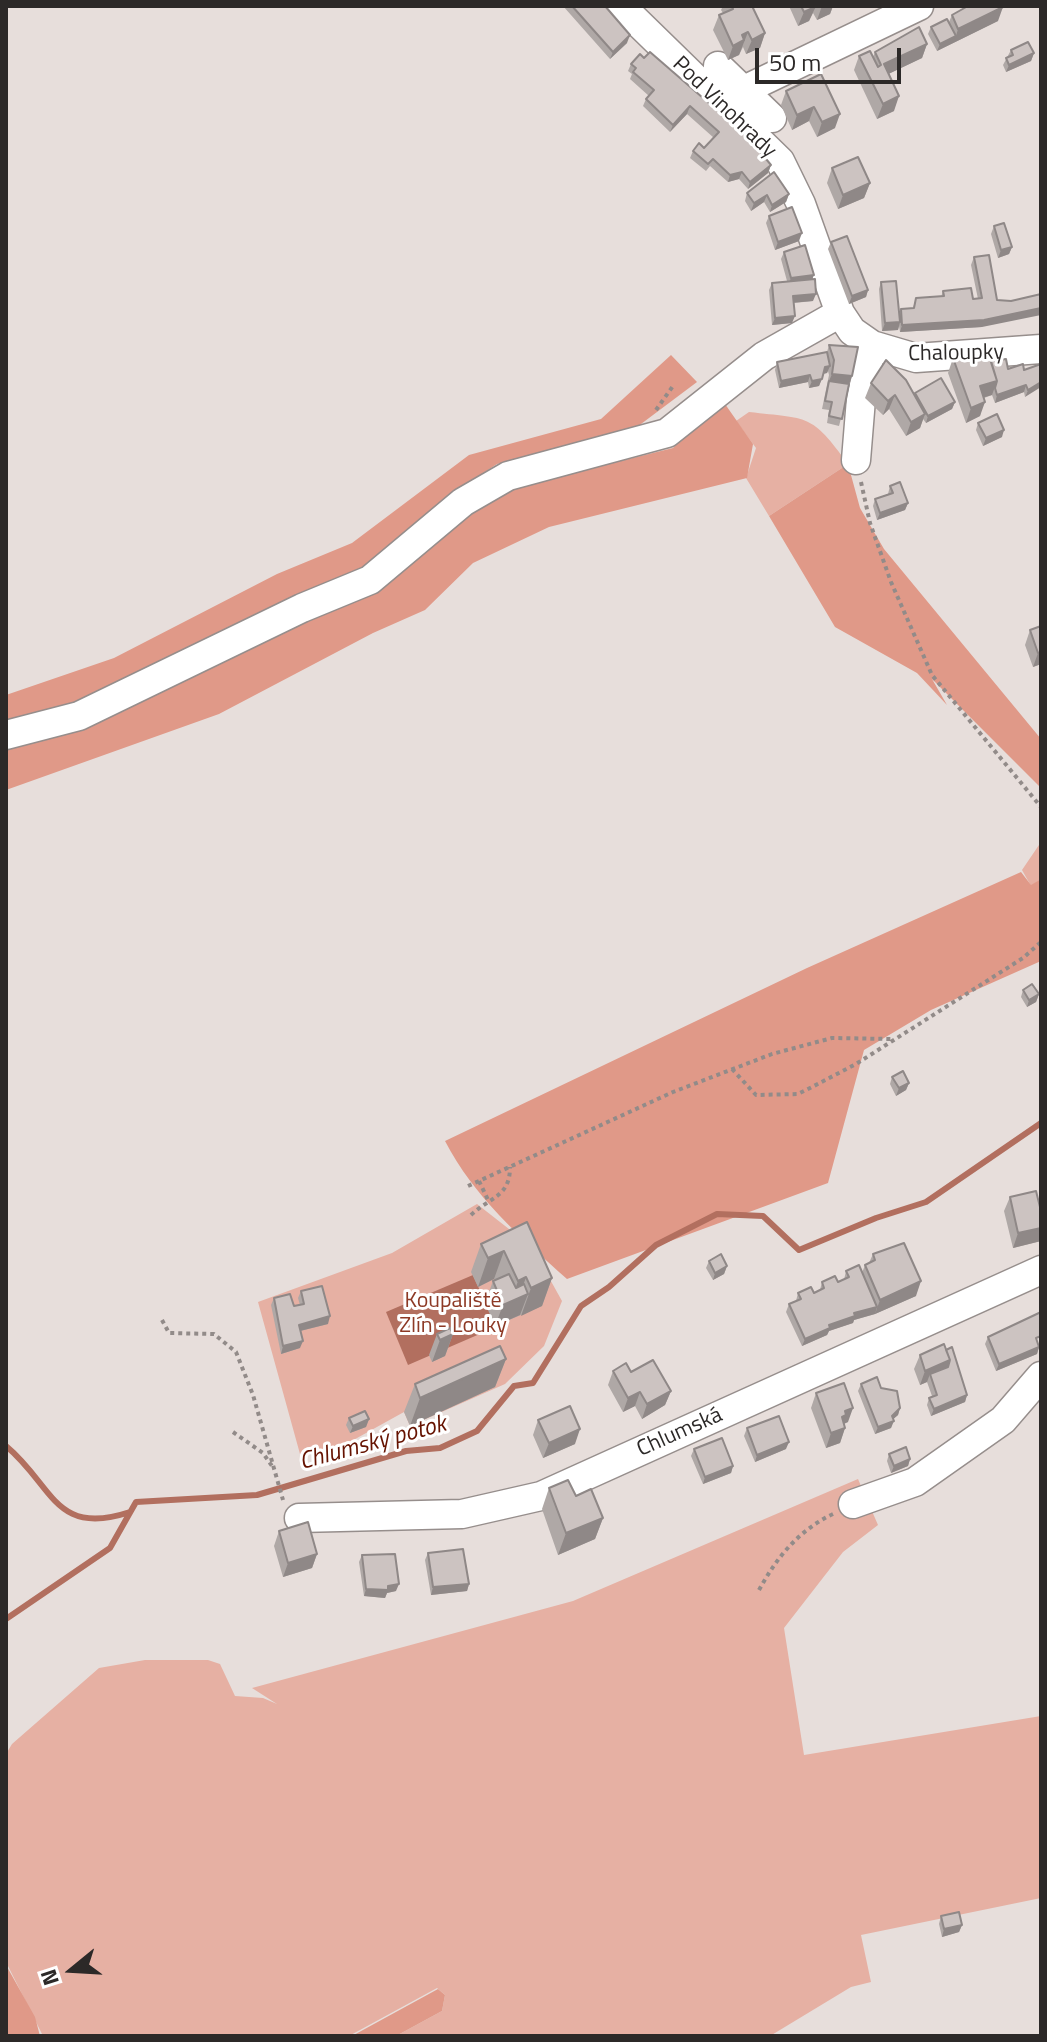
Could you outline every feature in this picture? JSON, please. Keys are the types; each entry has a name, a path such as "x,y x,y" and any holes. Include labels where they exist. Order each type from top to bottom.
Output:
{"street":[{"name":"Pod Vinohrady","path":"621,6 780,161 801,204 840,313"},
{"path":"744,90 919,6"},
{"path":"718,66 772,118"},
{"name":"Chaloupky","path":"840,313 852,331 872,345 916,358 1041,349"},
{"path":"6,735 79,716 302,608 370,580 463,502 508,476 667,433 764,356 840,313"},
{"path":"856,460 861,399 872,345"},
{"name":"Chlumská","path":"299,1518 462,1514 541,1496 1041,1270"},
{"path":"853,1504 915,1482 1003,1420 1041,1376"}],"path":[{"path":"856,460 870,523 891,582 932,675 951,702 1000,754 1041,807"},
{"path":"732,1069 756,1095 798,1094 1010,966 1041,942"},
{"path":"468,1186 772,1054 832,1038 893,1039"},
{"path":"471,1215 503,1195 510,1181 510,1167"},
{"path":"479,1181 489,1202"},
{"path":"162,1320 169,1333 214,1334 236,1352 282,1495"},
{"path":"233,1432 263,1453 273,1468"},
{"path":"759,1590 774,1562 795,1540 815,1522 853,1504"}],"green space":[{"path":"749,412 807,422 825,435 848,464 769,516 746,478 756,448 736,421"},
{"path":"1041,842 1041,879 1031,886 1022,870"},
{"name":"Koupaliště Zlín - Louky","path":"477,1204 532,1247 562,1301 544,1346 505,1384 410,1426 404,1412 348,1443 300,1454 258,1302 392,1253"},
{"path":"858,1479 878,1525 843,1552 784,1628 804,1755 1041,1716 1041,1898 861,1935 871,1982 851,1987 770,2036 396,2036 442,2011 445,1995 437,1988 349,2036 43,2036 6,1962 6,1754 12,1744 99,1668 145,1660 208,1660 220,1664 235,1696 263,1698 277,1704 252,1688 573,1601"}],"shaded area":[{"path":"671,355 697,382 637,427 497,464 456,491 363,573 77,708 6,726 6,695 114,658 277,574 352,543 469,455 601,419"},
{"path":"725,404 753,444 747,478 549,527 473,563 425,610 373,633 219,714 6,790 6,742 83,723 512,488 673,448 694,425"},
{"path":"848,464 860,508 884,549 1041,739 1041,788 932,679 947,705 917,673 835,627 769,516"},
{"path":"1021,872 1031,885 1041,879 1041,961 931,1010 864,1050 828,1183 567,1279 515,1232 484,1198 445,1141 807,968"},
{"path":"473,1275 496,1327 408,1365 386,1312"},
{"path":"6,1965 35,2017 40,2036 6,2036"},
{"path":"438,1989 445,1995 442,2011 396,2036 352,2036"}],"building":[{"path":"572,6 605,6 630,35 613,52"},
{"path":"732,6 752,6 765,33 752,40 748,32 742,35 744,40 733,46 719,15 733,9"},
{"path":"801,6 814,6 815,7 804,12"},
{"path":"968,6 1003,7 958,29 952,15"},
{"path":"947,19 956,36 940,44 931,27"},
{"path":"919,27 927,44 884,64 899,96 883,104 859,56 870,51 878,67 881,65 875,52"},
{"path":"1028,42 1034,53 1009,65 1006,58 1013,55 1011,50"},
{"path":"650,52 748,137 771,165 750,182 742,172 730,175 713,159 708,164 693,151 699,143 704,148 719,132 690,106 673,125 646,99 654,90 633,72 636,68 631,64 640,54 644,58"},
{"path":"821,74 840,114 822,122 814,107 797,115 786,91"},
{"path":"858,157 870,183 843,195 832,168"},
{"path":"774,172 789,194 772,205 767,195 754,203 747,193"},
{"path":"792,207 802,233 778,242 769,216"},
{"path":"1004,223 1012,247 1001,250 994,226"},
{"path":"847,236 868,290 852,296 831,242"},
{"path":"805,245 814,275 791,278 784,252"},
{"path":"989,255 997,300 1011,301 1041,294 1041,308 984,320 902,325 901,309 914,308 916,298 944,296 943,291 971,288 973,299 982,298 974,257"},
{"path":"815,279 816,294 793,296 795,316 775,318 772,283"},
{"path":"896,281 900,322 885,323 881,282"},
{"path":"829,345 858,347 852,376 832,374 834,360"},
{"path":"827,352 830,366 825,367 822,379 812,381 810,375 781,381 777,362"},
{"path":"989,356 997,381 980,386 985,402 971,408 953,358"},
{"path":"1006,359 1008,369 1023,364 1024,370 1041,364 1041,382 1028,390 1026,385 997,395 997,381 991,361"},
{"path":"886,360 906,380 925,414 911,422 895,395 888,401 871,383"},
{"path":"941,378 955,402 928,416 915,393"},
{"path":"829,381 849,384 842,419 829,416 832,402 825,401"},
{"path":"997,414 1004,430 986,438 978,423"},
{"path":"900,482 908,503 880,513 875,499 893,493 890,486"},
{"path":"1041,626 1041,652 1038,653 1030,630"},
{"path":"1032,984 1039,994 1029,1000 1023,990"},
{"path":"903,1071 909,1083 899,1088 892,1077"},
{"path":"1036,1191 1041,1206 1041,1228 1018,1233 1010,1197"},
{"path":"527,1222 552,1278 531,1288 526,1277 518,1281 504,1251 488,1258 481,1244"},
{"path":"904,1243 921,1281 880,1300 865,1265 875,1260 873,1254"},
{"path":"721,1254 727,1266 715,1273 709,1261"},
{"path":"859,1265 877,1307 854,1313 855,1316 829,1325 830,1328 805,1339 789,1304 801,1299 798,1293 811,1287 814,1293 824,1288 822,1282 835,1276 838,1282 849,1277 846,1271"},
{"path":"509,1274 516,1288 524,1284 528,1294 503,1305 493,1281"},
{"path":"322,1286 330,1316 299,1325 303,1341 283,1346 274,1298 290,1294 294,1306 304,1304 301,1291"},
{"path":"1041,1312 1041,1336 1036,1338 1039,1347 999,1364 988,1337"},
{"path":"450,1328 453,1334 440,1340 437,1334"},
{"path":"944,1344 950,1360 925,1371 920,1355"},
{"path":"500,1346 506,1359 420,1398 415,1384"},
{"path":"952,1347 967,1395 934,1409 929,1398 937,1395 930,1374 948,1367 950,1360 946,1350"},
{"path":"653,1360 671,1391 647,1404 640,1392 628,1398 613,1371 626,1363 631,1372"},
{"path":"877,1377 881,1388 897,1391 900,1408 892,1416 894,1421 878,1427 861,1384"},
{"path":"844,1383 853,1408 845,1411 846,1415 842,1417 845,1428 831,1433 816,1393"},
{"path":"570,1406 580,1429 549,1443 538,1420"},
{"path":"365,1411 369,1419 353,1426 349,1418"},
{"path":"779,1416 789,1442 757,1455 747,1428"},
{"path":"722,1438 733,1466 705,1477 694,1449"},
{"path":"906,1447 910,1459 894,1466 889,1454"},
{"path":"568,1480 576,1496 591,1489 603,1518 566,1533 549,1488"},
{"path":"308,1522 317,1554 288,1563 279,1531"},
{"path":"463,1549 469,1584 433,1587 428,1553"},
{"path":"395,1554 399,1584 388,1586 388,1590 366,1589 362,1555"},
{"path":"959,1912 962,1925 944,1929 941,1916"}],"waterway":[{"name":"Chlumský potok","path":"6,1619 110,1548 136,1502 257,1495 406,1451 440,1448 477,1431 514,1386 533,1383 581,1306 609,1287 656,1245 717,1214 763,1216 799,1250 876,1218 926,1202 1041,1123"},
{"path":"6,1446 70,1513 85,1518 105,1518 130,1512"}]}
